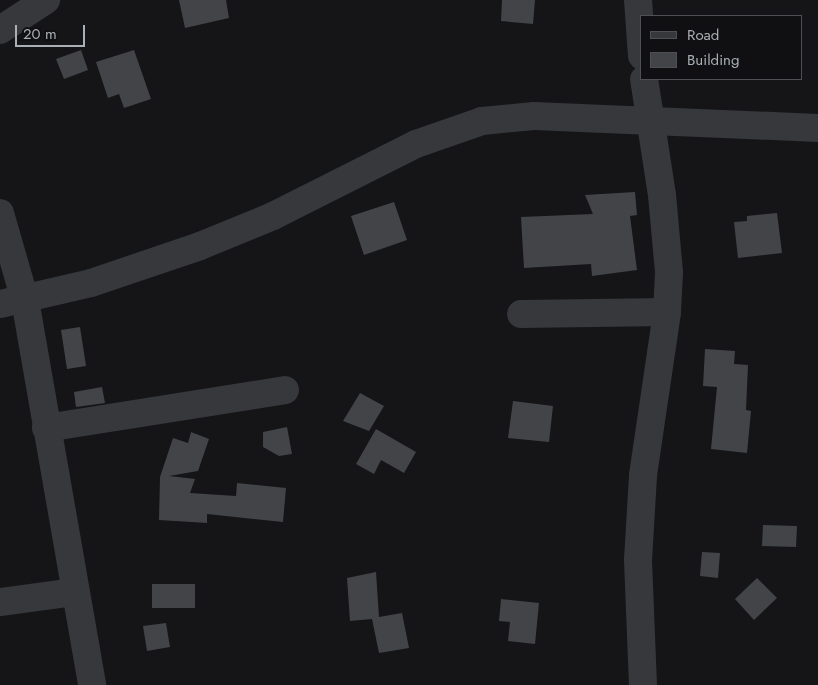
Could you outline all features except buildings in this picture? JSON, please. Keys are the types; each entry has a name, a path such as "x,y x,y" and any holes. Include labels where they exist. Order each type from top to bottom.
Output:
{"street":[{"path":"0,30 46,0"},
{"path":"638,0 640,28"},
{"path":"643,685 638,560 643,476 667,312 669,272 662,195 644,80"},
{"path":"12,302 91,283 200,246 273,216 416,144 482,121 534,116 818,128"},
{"path":"0,212 12,302 46,428 92,685"},
{"path":"521,314 667,312"},
{"path":"46,428 285,390"},
{"path":"0,602 75,592"}]}
